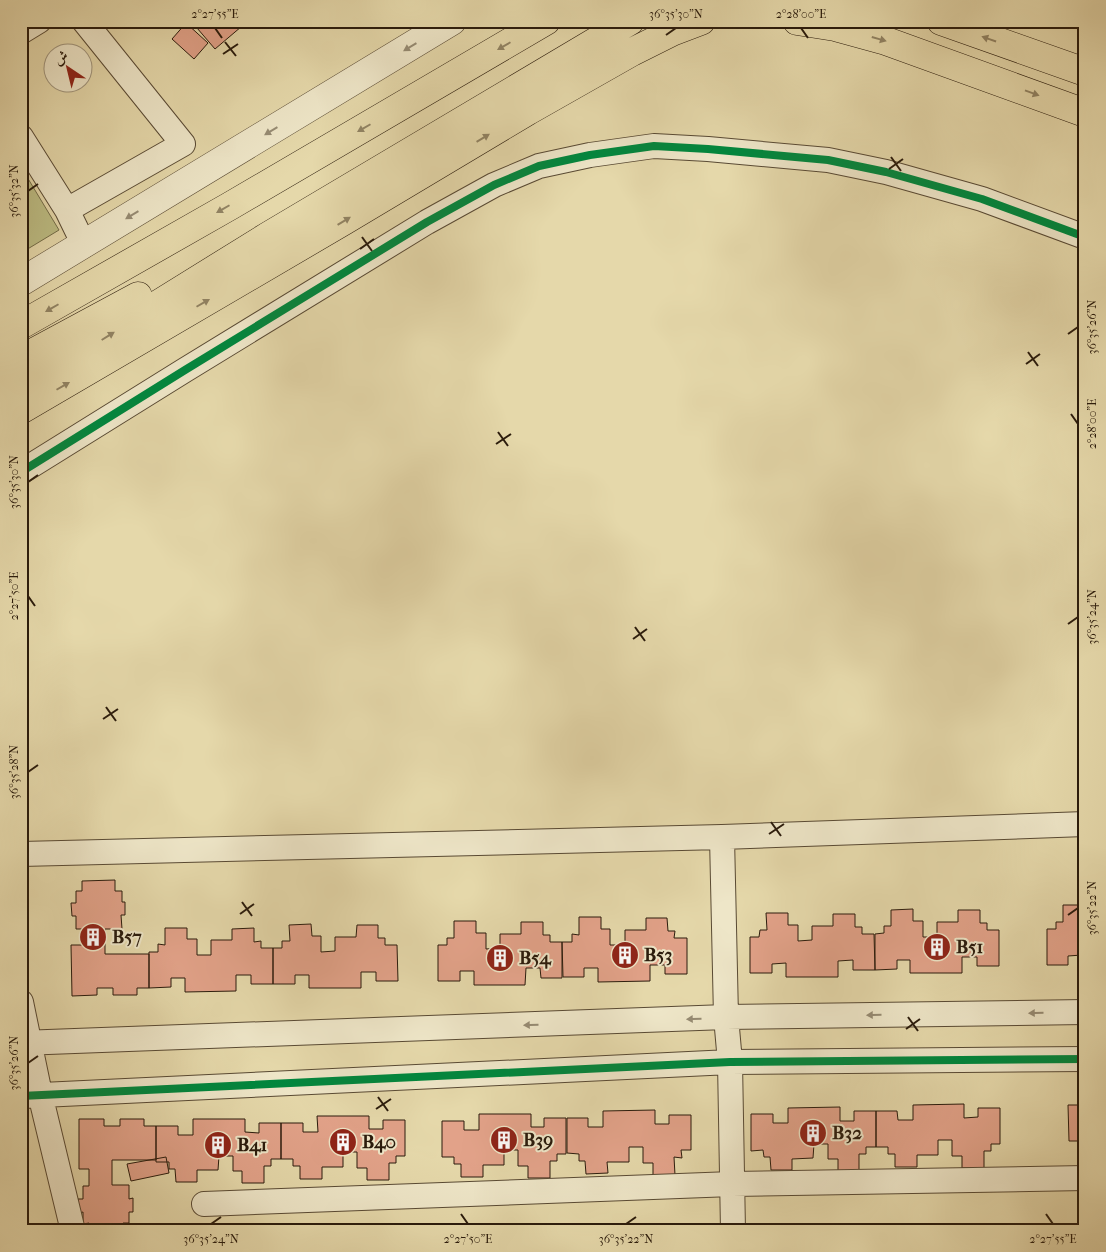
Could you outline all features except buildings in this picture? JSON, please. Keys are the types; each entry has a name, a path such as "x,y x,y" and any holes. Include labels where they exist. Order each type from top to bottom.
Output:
{"highway":[{"path":"21,325 230,206 546,21"},
{"path":"21,359 112,311 182,271 598,21"},
{"path":"21,388 268,236 630,21"},
{"path":"21,410 528,111 632,52 672,32 701,21"},
{"path":"797,21 835,27 886,41 1085,113"},
{"path":"942,21 1085,72"}],"street":[{"path":"21,32 39,21"},
{"path":"67,210 183,144 84,21"},
{"path":"21,282 452,21"},
{"path":"21,137 67,210 84,245"},
{"path":"21,472 427,222 494,185 539,166 590,155 654,146 828,160 886,172 982,199 1085,237"},
{"path":"21,854 722,837 1085,824"},
{"path":"722,837 726,1018 730,1062 733,1231"},
{"path":"21,1002 31,1095 72,1231"},
{"path":"25,1043 726,1018 1085,1012"},
{"path":"31,1095 730,1062 1085,1059"},
{"path":"204,1204 732,1184 1085,1178"}],"green space":[{"path":"21,167 59,230 21,253"}],"cycle path":[{"path":"21,472 427,222 494,185 539,166 590,155 654,146 828,160 886,172 982,199 1085,237"},
{"path":"21,1096 730,1062 1085,1059"}],"place":[{"name":"B57","path":"93,937"},
{"name":"B51","path":"937,947"},
{"name":"B53","path":"625,955"},
{"name":"B54","path":"500,958"},
{"name":"B32","path":"813,1133"},
{"name":"B39","path":"504,1140"},
{"name":"B40","path":"343,1142"},
{"name":"B41","path":"218,1145"}]}
